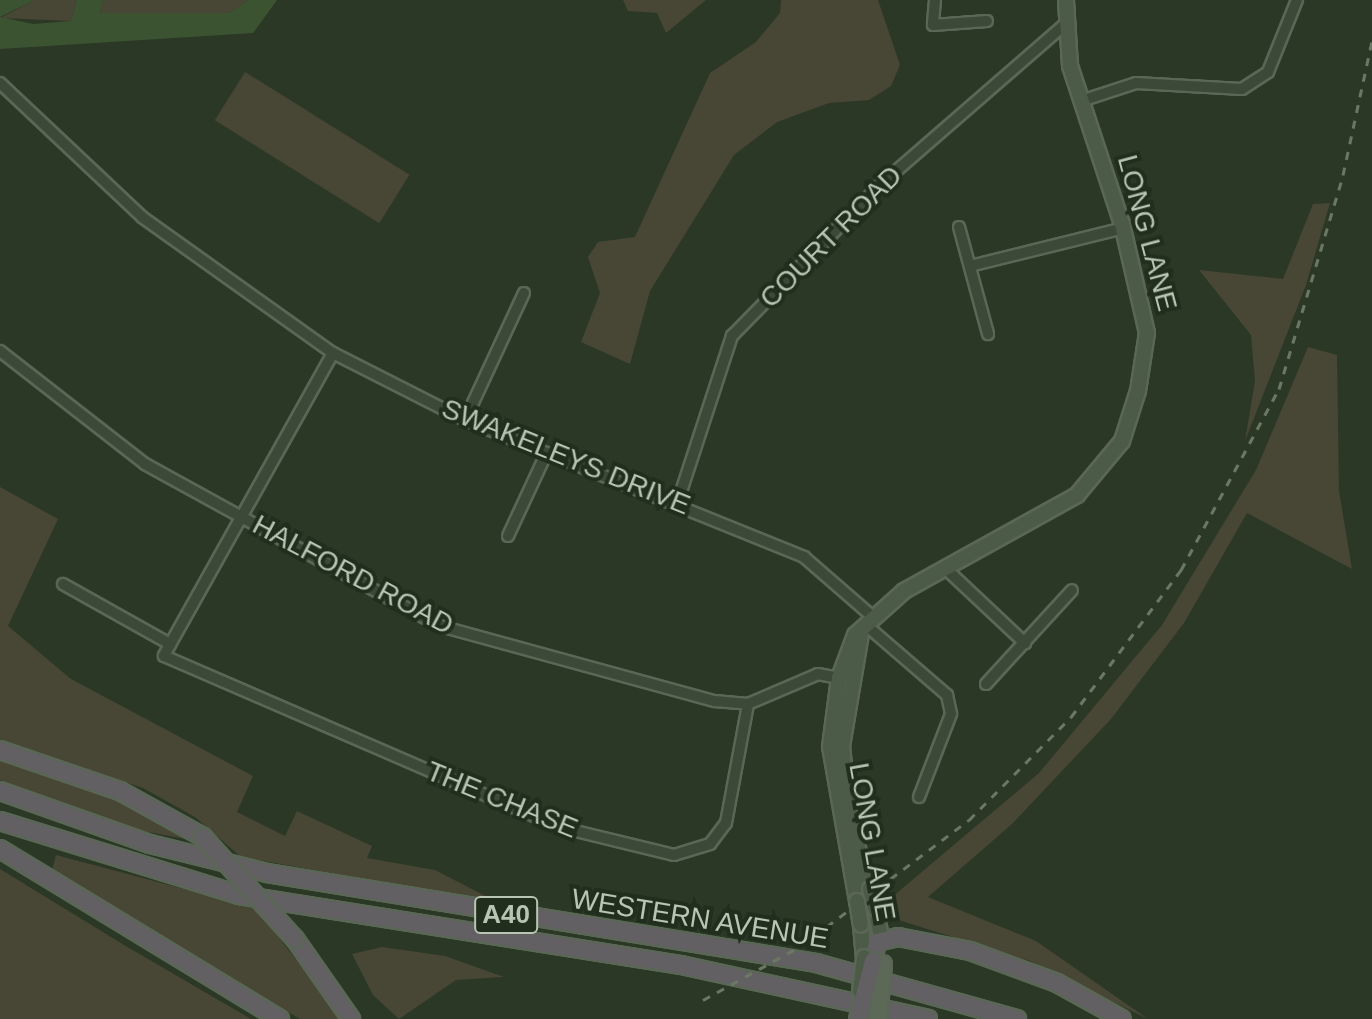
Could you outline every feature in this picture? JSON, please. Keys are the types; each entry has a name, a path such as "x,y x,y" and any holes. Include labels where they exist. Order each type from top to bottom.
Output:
{"highway":[{"path":"0,750 120,791 203,837 295,939 351,1019"},
{"name":"WESTERN AVENUE","path":"0,791 150,844 251,869 855,971 1017,1019"},
{"name":"WESTERN AVENUE","path":"0,821 239,895 681,965 928,1019"},
{"path":"0,849 280,1019"},
{"path":"857,1019 882,940 970,951 1057,983 1122,1019"}],"main road":[{"name":"LONG LANE","path":"882,940 877,914 863,893 831,775 839,678 867,626 945,568 1077,495 1122,441 1147,333 1123,228 1081,101 1063,26 1066,0"},
{"name":"LONG LANE","path":"867,626 842,746 850,821 863,893 861,925 873,961 878,1019"}],"street":[{"path":"935,0 933,25 987,21"},
{"path":"1081,101 1136,83 1242,89 1268,72 1295,1"},
{"name":"COURT ROAD","path":"678,501 732,336 880,185 1063,26"},
{"name":"SWAKELEYS DRIVE","path":"0,83 142,217 333,353 465,420 546,454 678,501 804,557 867,626 947,695 951,714 919,797"},
{"path":"959,227 988,334"},
{"path":"970,266 1123,228"},
{"path":"465,420 524,293"},
{"name":"HALFORD ROAD","path":"0,351 145,464 440,626 748,704"},
{"path":"63,584 170,644 244,517 333,353"},
{"path":"508,536 546,454"},
{"path":"945,568 1025,643"},
{"path":"986,684 1072,590"},
{"name":"THE CHASE","path":"170,644 164,656 559,827 674,855 710,844 726,823 748,704"},
{"path":"748,704 818,674 839,678"}],"shaded area":[{"path":"0,0 35,0 0,17"},
{"path":"35,0 77,0 71,21 0,18"},
{"path":"77,0 103,0 100,13 229,13 249,0 277,0 253,33 0,49 0,17 33,24 71,21"},
{"path":"103,0 249,0 229,13 100,13"},
{"path":"623,0 706,0 666,33 657,13 628,11"},
{"path":"781,0 878,0 900,65 891,86 869,100 829,103 777,122 734,155 650,291 630,364 581,342 600,293 588,257 598,242 635,237 710,73 756,42 780,13"},
{"path":"245,72 410,175 379,223 215,120"},
{"path":"1330,203 1306,285 1245,441 1255,381 1251,335 1199,270 1283,279 1313,204"},
{"path":"1308,347 1337,355 1339,491 1352,569 1247,513 1184,623 1111,719 1012,824 928,897 1036,941 1148,1019 1030,961 892,918 885,903 1039,773 1162,625 1256,470"},
{"path":"0,487 58,519 8,626 71,679 253,776 237,812 285,836 297,811 372,846 367,858 435,870 499,903 241,857 195,817 143,788 0,741"},
{"path":"0,760 99,790 186,839 132,829 0,780"},
{"path":"56,855 256,908 342,1019 300,1019 52,871"},
{"path":"0,869 124,945 251,1019 0,1019"},
{"path":"382,947 445,956 504,977 456,980 399,1019 373,995 352,954"}],"railway":[{"path":"703,1000 801,946 969,820 1071,717 1181,570 1279,389 1343,175 1372,41"}]}
